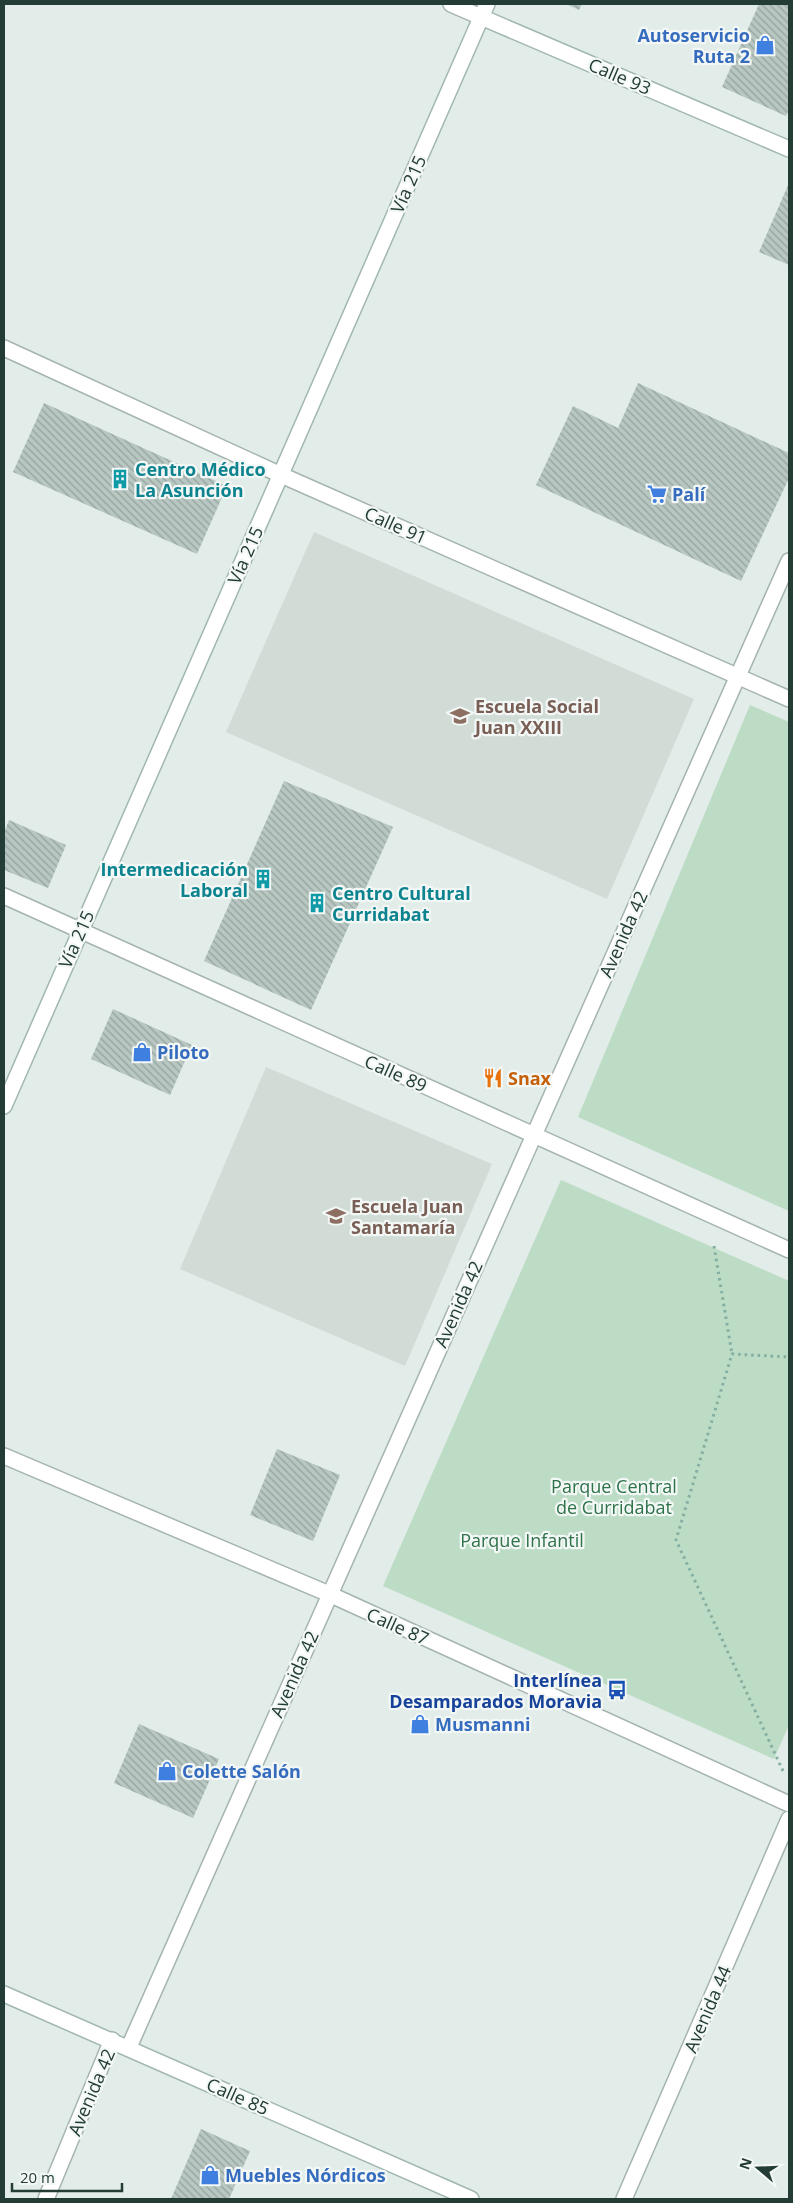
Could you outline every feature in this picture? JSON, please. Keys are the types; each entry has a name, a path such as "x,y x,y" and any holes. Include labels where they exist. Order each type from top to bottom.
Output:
{"street":[{"name":"Calle 93","path":"451,4 484,10 789,149"},
{"name":"Vía 215","path":"4,1106 484,10"},
{"name":"Calle 91","path":"4,348 281,475 789,699"},
{"name":"Avenida 42","path":"129,2047 789,561"},
{"name":"Calle 89","path":"4,896 789,1250"},
{"name":"Calle 87","path":"4,1456 329,1594 789,1804"},
{"name":"Avenida 44","path":"624,2199 789,1819"},
{"name":"Calle 85","path":"4,1994 129,2047 471,2199"},
{"name":"Avenida 42","path":"46,2199 112,2040"}],"path":[{"path":"709,1213 732,1354 676,1540 783,1772"},
{"path":"732,1354 789,1357"}],"shaded area":[{"name":"Escuela Social Juan XXIII","path":"314,532 694,699 607,899 226,732"},
{"name":"Escuela Juan Santamaría","path":"266,1067 492,1164 405,1366 180,1269"}],"green space":[{"path":"750,705 789,722 789,1211 578,1117"},
{"name":"Parque Central de Curridabat","path":"561,1180 789,1281 789,1725 774,1759 383,1586"}],"building":[{"path":"566,4 582,4 579,10"},
{"name":"Autoservicio Ruta 2","path":"759,4 789,4 789,110 786,116 722,87"},
{"path":"789,183 789,265 759,252"},
{"name":"Palí","path":"638,383 789,453 789,478 741,581 536,485 573,406 618,428"},
{"name":"Centro Médico La Asunción","path":"44,403 227,486 197,554 13,472"},
{"name":"Centro Cultural Curridabat","path":"284,781 393,827 311,1010 204,961"},
{"path":"9,820 66,845 48,888 4,870 4,833"},
{"name":"Piloto","path":"113,1009 192,1045 170,1095 91,1059"},
{"path":"277,1449 340,1475 313,1541 250,1515"},
{"name":"Colette Salón","path":"139,1724 219,1759 193,1818 114,1783"},
{"name":"Muebles Nórdicos","path":"201,2129 250,2151 229,2199 171,2199"}],"place":[{"name":"Autoservicio Ruta 2","path":"765,45"},
{"name":"Centro Médico La Asunción","path":"120,479"},
{"name":"Palí","path":"657,494"},
{"name":"Escuela Social Juan XXIII","path":"460,716"},
{"name":"Intermedicación Laboral","path":"263,879"},
{"name":"Centro Cultural Curridabat","path":"317,903"},
{"name":"Piloto","path":"142,1052"},
{"name":"Snax","path":"493,1078"},
{"name":"Escuela Juan Santamaría","path":"336,1216"},
{"name":"Interlínea Desamparados Moravia","path":"617,1690"},
{"name":"Musmanni","path":"420,1724"},
{"name":"Colette Salón","path":"167,1771"},
{"name":"Muebles Nórdicos","path":"210,2175"}],"park label":[{"name":"Parque Infantil","path":"522,1540"}]}
